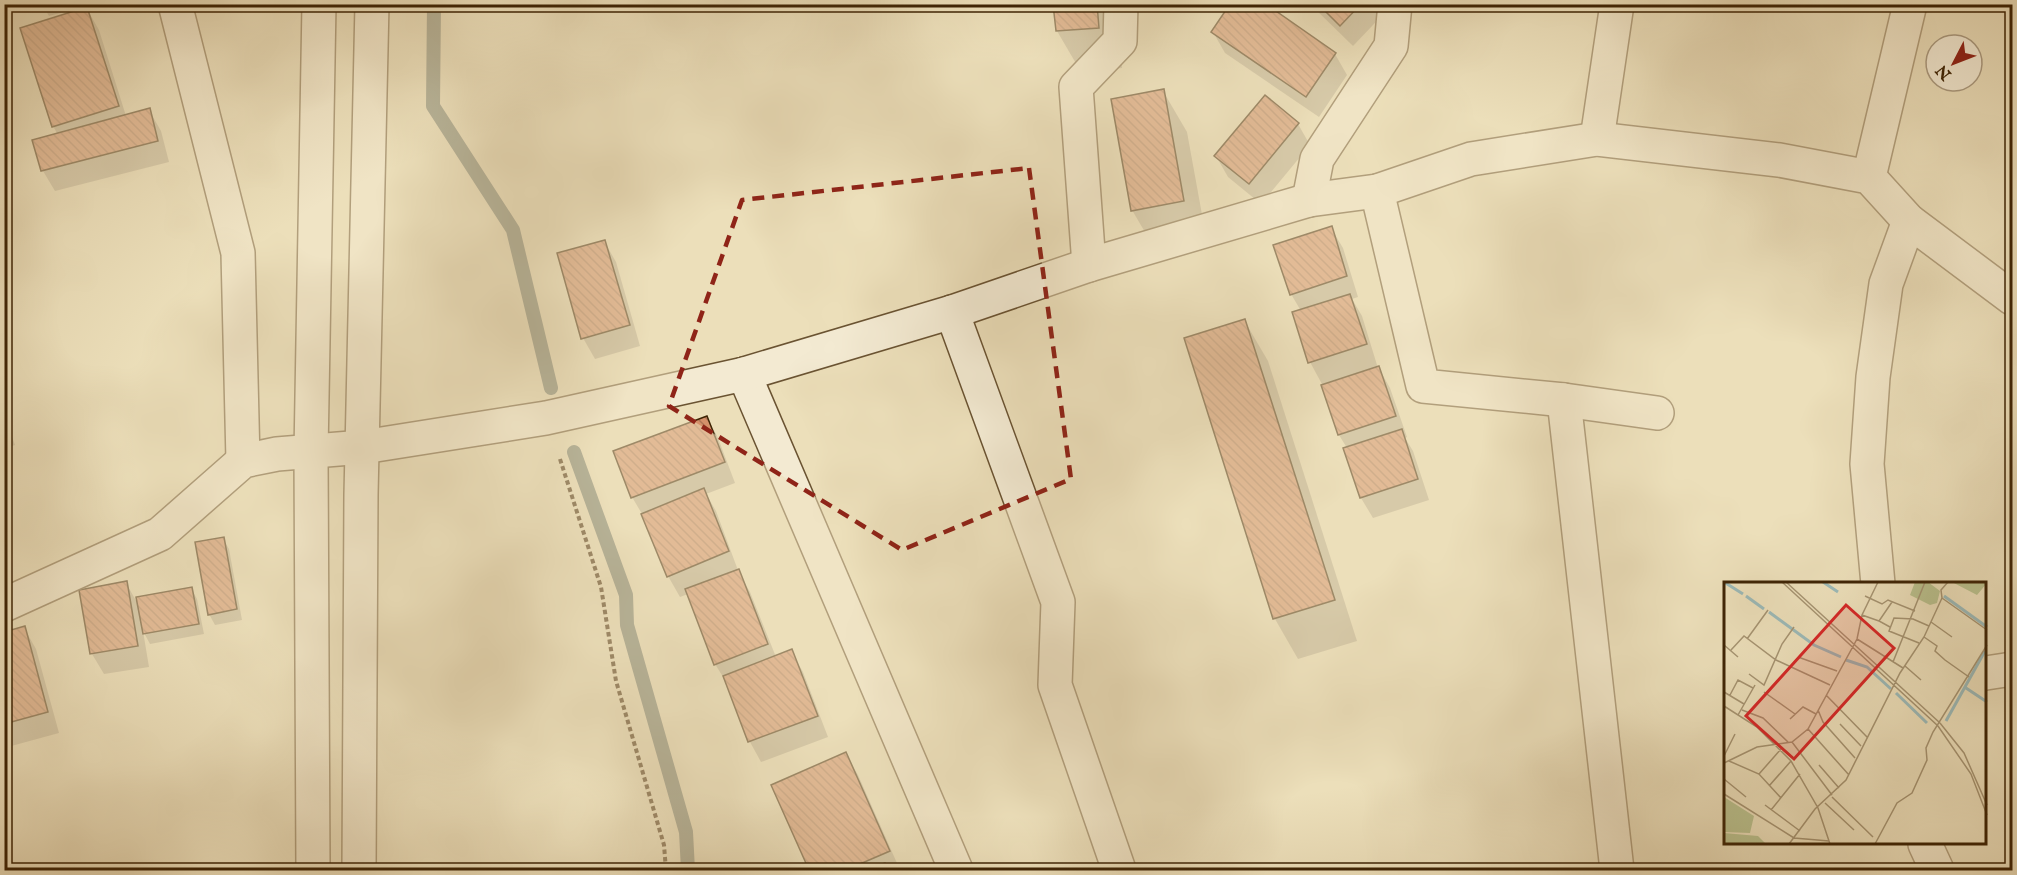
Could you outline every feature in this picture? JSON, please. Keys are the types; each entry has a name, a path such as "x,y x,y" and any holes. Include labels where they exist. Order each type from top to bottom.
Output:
{"street":[{"path":"175,4 238,253 243,461"},
{"path":"313,870 311,453 319,4"},
{"path":"359,870 361,506 372,4"},
{"path":"1089,265 1076,87 1120,41 1121,4"},
{"path":"1309,200 1317,159 1391,46 1395,4"},
{"path":"1597,139 1617,4"},
{"path":"1869,177 1910,4"},
{"path":"4,605 159,534 243,461 277,454 363,447 546,418 744,374 952,312 1089,265 1309,200 1377,190 1471,159 1597,139 1779,160 1869,177 1909,221 2013,298"},
{"path":"1377,190 1423,386 1564,400 1657,413"},
{"path":"1878,582 1867,464 1873,377 1886,284 1909,221"},
{"path":"952,312 1058,602 1055,685 1119,870"},
{"path":"744,374 956,870"},
{"path":"1564,400 1617,870"},
{"path":"1987,673 2013,669"},
{"path":"1926,845 1937,870"}],"path":[{"path":"546,418 601,587 616,681 664,845 666,870"}],"highlighted area":[{"path":"1029,168 1071,479 902,550 669,406 742,200"}],"building":[{"path":"1053,4 1097,4 1099,28 1056,31"},
{"path":"1230,4 1266,4 1336,53 1306,97 1211,32"},
{"path":"1318,4 1361,4 1340,26"},
{"path":"87,7 119,106 52,127 20,28"},
{"path":"1164,89 1184,201 1131,211 1111,99"},
{"path":"1265,95 1299,123 1249,184 1214,156"},
{"path":"150,108 158,141 41,171 32,140"},
{"path":"1332,226 1347,276 1290,295 1273,245"},
{"path":"605,240 630,325 581,339 557,253"},
{"path":"1350,294 1367,344 1308,363 1292,312"},
{"path":"1245,319 1335,600 1273,619 1184,338"},
{"path":"1379,366 1396,416 1338,435 1321,385"},
{"path":"707,416 725,462 631,498 613,451"},
{"path":"1402,429 1418,479 1360,498 1343,448"},
{"path":"704,488 729,551 667,577 641,514"},
{"path":"224,537 237,609 208,615 195,542"},
{"path":"739,569 768,644 714,665 685,589"},
{"path":"127,581 138,646 90,654 79,590"},
{"path":"192,587 199,624 143,634 136,597"},
{"path":"25,626 48,712 4,724 4,632"},
{"path":"792,649 818,716 748,742 723,676"},
{"path":"846,752 890,851 846,870 809,870 771,785"},
{"path":"885,863 888,870 866,870"}],"waterway":[{"path":"434,4 433,106 513,230 551,388"},
{"path":"574,452 626,595 627,625 686,832 688,870"}]}
